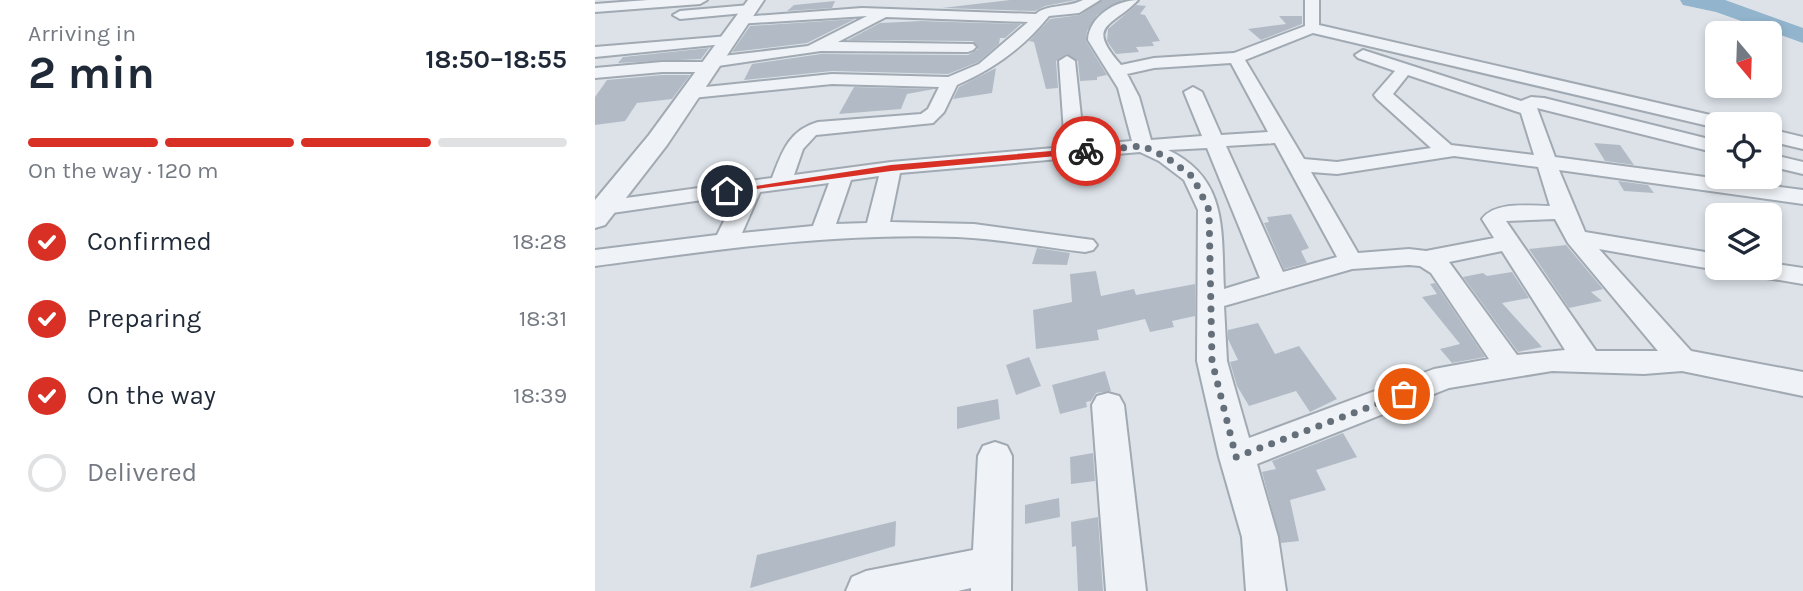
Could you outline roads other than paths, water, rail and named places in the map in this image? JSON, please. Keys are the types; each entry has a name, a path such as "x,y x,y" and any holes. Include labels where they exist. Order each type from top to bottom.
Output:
{"street":[{"path":"595,8 700,0"},
{"path":"950,16 968,0"},
{"path":"692,93 832,79 950,82 985,67 1018,40 1045,12 1074,10 1093,0"},
{"path":"1131,0 1098,28 1096,39 1100,51 1118,71 1128,91 1143,146 1166,157 1193,177 1209,210 1212,361 1236,457 1260,537 1266,591"},
{"path":"1312,0 1312,28"},
{"path":"595,73 713,64 799,53 818,47 884,13"},
{"path":"680,15 744,17 884,13 1039,18"},
{"path":"595,52 744,17"},
{"path":"600,213 692,93 744,17"},
{"path":"1118,71 1154,62 1236,58 1312,28 1705,119"},
{"path":"1290,36 1338,47 1527,109"},
{"path":"818,47 968,47"},
{"path":"1236,58 1351,261"},
{"path":"1067,61 1075,152"},
{"path":"1405,69 1383,95 1445,150"},
{"path":"781,183 797,139 804,132 818,128 926,118 935,112 950,82"},
{"path":"1192,92 1275,283"},
{"path":"1682,360 1576,238 1544,161 1527,103 1544,103 1705,144"},
{"path":"1656,132 1679,178"},
{"path":"600,213 752,187 891,168 1281,137"},
{"path":"1782,138 1803,143"},
{"path":"1297,165 1337,168 1445,150 1679,178 1803,197"},
{"path":"1782,163 1803,168"},
{"path":"877,229 891,168"},
{"path":"822,232 842,175"},
{"path":"726,241 752,187"},
{"path":"1563,212 1496,215 1493,221 1588,361"},
{"path":"595,258 726,241 877,229 959,230 1086,245"},
{"path":"1576,238 1705,260"},
{"path":"1212,301 1351,261 1409,257 1426,259 1508,243"},
{"path":"1426,259 1440,267 1509,366"},
{"path":"1782,273 1803,276"},
{"path":"1236,457 1445,377 1552,360 1643,363 1682,360 1803,384"},
{"path":"1108,405 1126,591"},
{"path":"866,591 992,578 995,456"}],"waterway":[{"path":"1691,0 1722,6 1803,36"}]}
